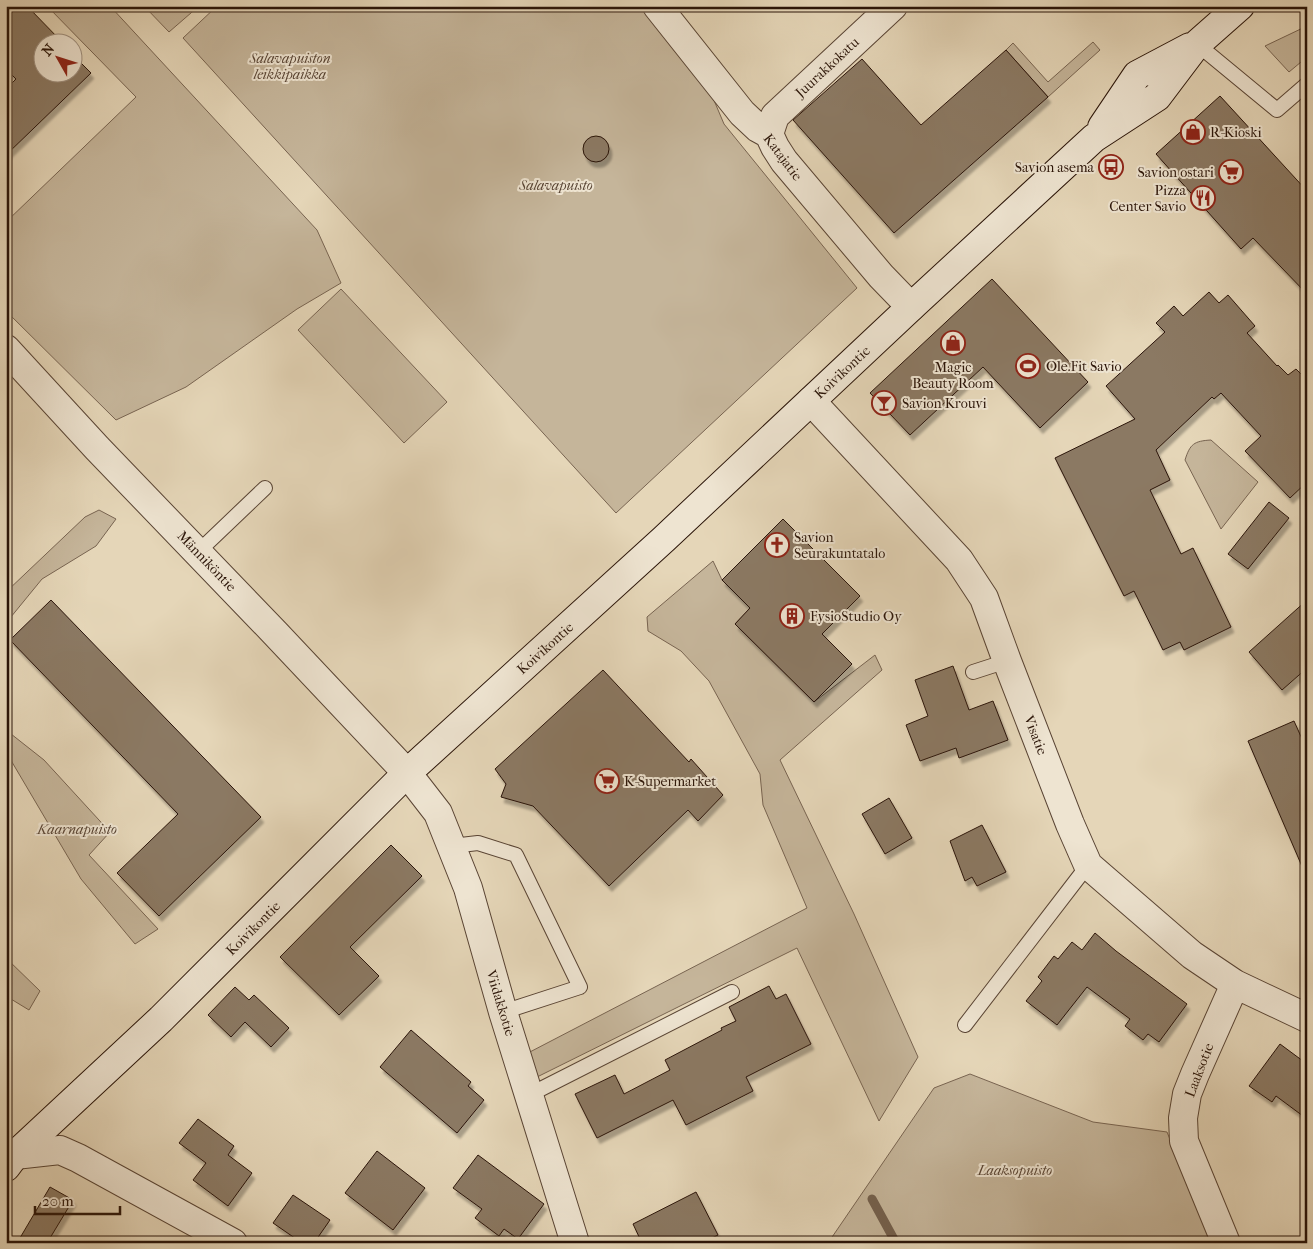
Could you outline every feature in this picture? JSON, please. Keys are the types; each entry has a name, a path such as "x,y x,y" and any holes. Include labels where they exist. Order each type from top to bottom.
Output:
{"street":[{"name":"Katajatie","path":"657,6 742,113 758,128 769,134 784,161 881,276 911,307"},
{"name":"Juurakkokatu","path":"769,134 775,116 893,6"},
{"name":"Koivikontie","path":"11,1161 161,1019 407,774 590,607 1094,138 1137,75 1197,44 1240,6"},
{"name":"Männiköntie","path":"6,349 97,448 198,552 407,774"},
{"name":"Visatie","path":"811,401 959,560 984,598 1006,660 1088,865 1192,955 1235,984 1307,1018"},
{"name":"Viidakkotie","path":"407,774 438,813 468,888 503,1012 575,1243"},
{"name":"Laaksotie","path":"1226,1243 1184,1140 1183,1118 1187,1094 1235,984"},
{"path":"11,1161 60,1150 233,1243"}],"lane":[{"path":"1197,44 1277,110 1307,84"},
{"path":"198,552 265,488"},
{"path":"973,672 1006,660"},
{"path":"452,846 478,843 516,855 580,987 503,1012"},
{"path":"965,1025 1088,865"},
{"path":"529,1095 732,992"}],"green space":[{"path":"47,6 110,6 317,230 341,283 297,309 186,387 116,420 6,311 6,222 136,97 82,42 82,32 72,32"},
{"path":"144,6 199,6 169,32"},
{"name":"Salavapuisto","path":"217,6 641,6 713,98 724,124 857,288 616,513 183,38"},
{"path":"1307,26 1307,57 1289,72 1265,46"},
{"path":"1093,42 1100,50 1048,97 1006,50 1013,43 1048,82"},
{"path":"341,289 447,402 404,443 298,330"},
{"path":"1211,440 1258,482 1221,529 1185,460 1194,444 1200,441"},
{"path":"99,510 116,519 96,546 42,579 6,623 6,592 85,517"},
{"path":"713,561 722,580 750,608 735,624 814,702 875,655 882,670 780,760 854,914 918,1057 879,1121 797,948 533,1079 526,1054 807,908 763,805 760,774 709,681 681,651 648,631 647,617"},
{"name":"Kaarnapuisto","path":"6,730 44,760 110,832 89,855 158,929 135,944 81,879 9,757 6,756"},
{"path":"6,958 40,991 29,1010 6,996"},
{"name":"Laaksopuisto","path":"970,1074 1093,1122 1167,1132 1212,1243 828,1243 934,1088"}],"building":[{"path":"6,6 27,6 52,32 32,32 32,82 82,82 6,155 6,89 16,79 6,69"},
{"path":"1006,50 1048,97 894,233 793,120 862,59 921,125"},
{"path":"82,64 91,73 82,82"},
{"name":"Savion ostari","path":"1220,96 1307,191 1307,294 1253,238 1241,249 1156,154"},
{"path":"596,136 605,140 609,149 605,158 596,162 587,158 583,149 587,140"},
{"path":"992,279 1088,382 1040,428 983,367 910,435 870,393"},
{"path":"1209,292 1219,303 1228,295 1255,326 1247,333 1277,366 1288,375 1296,369 1307,380 1307,482 1290,498 1245,451 1261,436 1221,393 1214,399 1212,397 1156,450 1170,480 1150,490 1181,554 1193,548 1231,627 1184,650 1180,642 1163,650 1134,591 1124,596 1055,458 1135,419 1106,386 1165,332 1156,323 1174,306 1183,316"},
{"path":"1269,502 1289,518 1248,569 1228,554"},
{"name":"FysioStudio Oy","path":"783,519 860,596 822,634 852,664 814,702 735,624 750,608 722,580"},
{"path":"51,600 261,817 159,916 117,873 178,814 10,640"},
{"path":"1307,600 1307,668 1282,690 1249,652"},
{"path":"953,666 969,710 993,701 1008,740 959,758 956,748 920,761 906,725 928,716 915,680"},
{"name":"K-Supermarket","path":"603,670 689,762 691,759 723,795 698,821 688,810 609,886 533,806 501,797 506,784 495,769"},
{"path":"1294,721 1307,750 1307,878 1248,741"},
{"path":"889,798 912,838 885,854 862,814"},
{"path":"982,825 1006,872 977,886 972,877 965,881 950,841"},
{"path":"391,845 422,876 350,947 379,976 339,1015 280,957"},
{"path":"1095,933 1187,1004 1159,1042 1148,1034 1143,1040 1125,1026 1130,1019 1087,987 1057,1025 1026,1001 1042,981 1038,977 1054,956 1058,959 1072,942 1082,950"},
{"path":"769,986 776,999 786,994 811,1044 746,1077 753,1091 686,1125 673,1100 597,1138 575,1094 615,1075 624,1094 670,1070 665,1060 736,1021 729,1007"},
{"path":"235,987 249,1000 254,995 289,1028 271,1047 245,1022 231,1037 208,1015"},
{"path":"411,1030 471,1082 468,1086 484,1100 457,1133 380,1067"},
{"path":"1280,1044 1307,1064 1307,1119 1276,1096 1272,1102 1249,1086"},
{"path":"198,1119 234,1146 228,1155 252,1173 228,1206 193,1180 206,1163 179,1143"},
{"path":"377,1151 425,1188 393,1230 345,1193"},
{"path":"478,1155 544,1204 518,1239 504,1229 499,1236 475,1218 482,1209 453,1188"},
{"path":"50,1187 73,1200 47,1243 17,1243"},
{"path":"696,1192 718,1235 702,1243 642,1243 633,1224"},
{"path":"293,1195 330,1220 314,1243 302,1243 273,1223"}],"waterway":[{"path":"872,1199 896,1243"}],"place":[{"name":"R-Kioski","path":"1193,132"},
{"name":"Savion asema","path":"1111,167"},
{"name":"Savion ostari","path":"1231,172"},
{"name":"Pizza Center Savio","path":"1203,198"},
{"name":"Magic Beauty Room","path":"953,343"},
{"name":"Ole.Fit Savio","path":"1028,366"},
{"name":"Savion Krouvi","path":"884,403"},
{"name":"Savion Seurakuntatalo","path":"777,545"},
{"name":"FysioStudio Oy","path":"792,616"},
{"name":"K-Supermarket","path":"607,781"}],"park label":[{"name":"Salavapuiston leikkipaikka","path":"290,66"}]}
